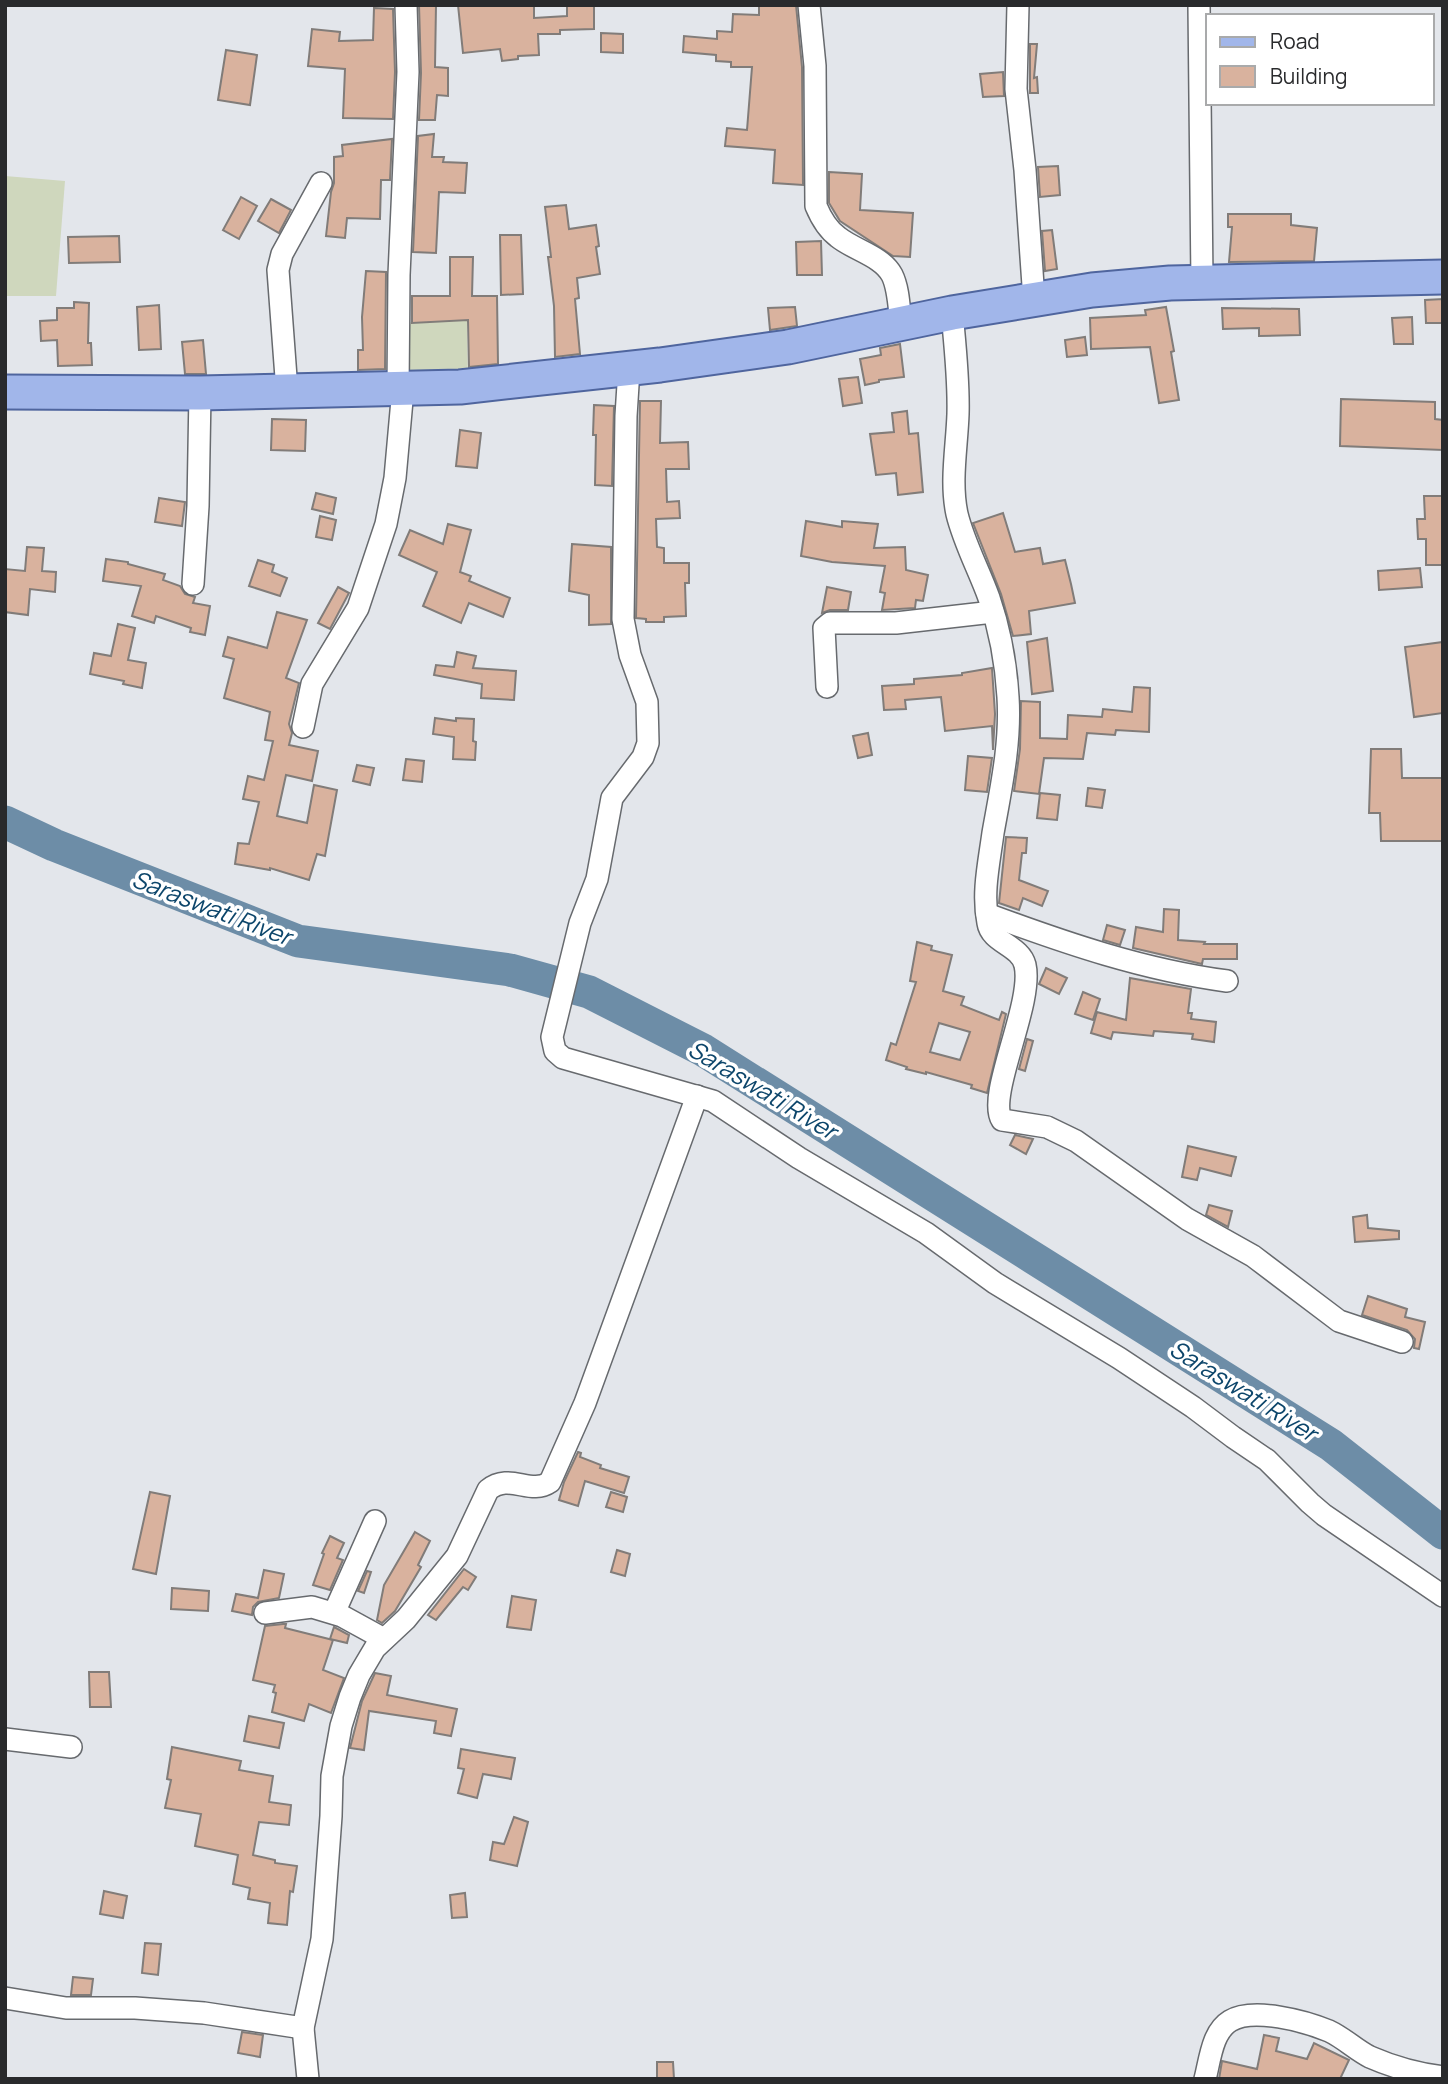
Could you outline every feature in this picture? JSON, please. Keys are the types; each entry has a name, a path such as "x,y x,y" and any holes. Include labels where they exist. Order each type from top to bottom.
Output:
{"main road":[{"path":"5,392 200,393 460,387 629,369 788,347 952,313 1092,290 1202,282 1443,277"}],"street":[{"path":"303,727 312,684 358,608 386,523 395,478 401,389 399,275 408,72 406,5"},
{"path":"809,5 815,66 816,206 823,222 836,237 884,265 892,275 901,324"},
{"path":"1018,5 1016,89 1034,299"},
{"path":"1199,5 1202,282"},
{"path":"287,391 278,270 282,254 321,183"},
{"path":"952,313 958,410 954,484 957,513 1002,642 1008,696 1008,743 986,877 988,927 993,935 1017,951 1025,962 1026,971 1021,1020 1001,1086 998,1109 1002,1119 1047,1127 1076,1142 1187,1220 1253,1256 1339,1321 1402,1342"},
{"path":"629,369 623,619 630,655 647,702 648,743 643,757 612,798 597,879 580,923 552,1037 555,1051 564,1058 713,1101 799,1158 926,1233 995,1283 1119,1358 1193,1407 1267,1460 1324,1515 1443,1596"},
{"path":"194,584 200,393"},
{"path":"828,687 824,628 830,623 896,623 993,612"},
{"path":"987,914 1052,938 1142,965 1180,975 1227,981"},
{"path":"308,2079 303,2028 322,1939 332,1776 341,1726 359,1675 375,1648 406,1619 457,1556 488,1490 495,1484 505,1482 535,1487 550,1482 585,1403 697,1096"},
{"path":"334,1613 375,1521"},
{"path":"265,1613 312,1607 334,1613 384,1639"},
{"path":"5,1739 71,1747"},
{"path":"5,1998 66,2008 135,2008 205,2013 303,2028"},
{"path":"1206,2079 1214,2041 1228,2022 1245,2014 1298,2021 1331,2032 1367,2055 1398,2068 1443,2077"}],"green space":[{"path":"5,176 65,181 56,296 5,296"},
{"path":"467,320 468,383 391,387 389,323"}],"building":[{"path":"419,5 436,5 435,67 448,68 448,96 437,95 435,120 419,120"},
{"path":"458,5 534,5 534,18 567,16 567,5 594,5 594,29 538,34 539,55 518,56 518,59 502,61 500,49 463,53"},
{"path":"759,5 796,5 802,67 803,185 773,183 775,150 725,146 727,128 747,130 752,67 731,67 731,62 716,61 716,55 683,52 684,36 717,39 717,31 732,32 733,14 759,15"},
{"path":"374,8 393,9 393,119 343,118 345,69 308,66 312,29 340,32 339,41 373,40"},
{"path":"601,33 623,34 623,53 601,52"},
{"path":"1030,44 1037,44 1034,78 1037,77 1038,93 1030,93"},
{"path":"226,50 257,55 250,105 218,100"},
{"path":"1003,72 1004,96 983,97 980,74"},
{"path":"434,134 432,157 444,157 443,162 467,163 465,193 439,192 436,253 413,252 418,136"},
{"path":"392,139 390,180 381,180 380,219 347,218 345,238 326,236 334,183 334,157 343,156 342,145"},
{"path":"1058,166 1060,195 1040,197 1038,167"},
{"path":"829,172 862,174 860,210 913,213 910,257 893,256 840,221 829,203"},
{"path":"241,197 257,206 239,239 223,230"},
{"path":"271,199 291,210 279,233 258,221"},
{"path":"566,205 569,229 596,225 600,274 577,278 579,298 575,299 580,354 555,357 554,306 548,257 551,257 545,207"},
{"path":"1228,214 1291,214 1291,225 1317,228 1314,261 1229,262 1232,227 1228,227"},
{"path":"1052,230 1057,269 1045,271 1042,231"},
{"path":"500,235 521,235 523,294 501,295"},
{"path":"119,236 120,262 69,263 68,237"},
{"path":"821,241 822,275 797,275 796,242"},
{"path":"450,257 473,257 472,296 497,296 498,364 469,367 468,320 412,323 412,296 450,296"},
{"path":"366,271 386,272 385,369 358,370 358,350 363,350 362,317"},
{"path":"1443,299 1443,323 1426,323 1425,300"},
{"path":"74,302 89,303 88,343 91,343 92,365 58,366 57,340 41,341 40,321 57,320 57,308 74,308"},
{"path":"159,305 161,349 139,350 137,307"},
{"path":"795,307 797,326 770,330 768,308"},
{"path":"1166,307 1179,400 1159,403 1150,347 1091,349 1090,318 1146,315 1145,310"},
{"path":"1222,308 1299,309 1300,335 1259,336 1259,328 1223,329"},
{"path":"1412,317 1413,344 1394,344 1392,318"},
{"path":"1085,337 1087,355 1067,357 1065,340"},
{"path":"203,340 206,374 185,374 182,342"},
{"path":"900,344 904,377 865,385 860,359 881,355 880,348"},
{"path":"858,377 862,403 843,406 839,379"},
{"path":"1341,399 1435,402 1435,419 1443,420 1443,450 1340,446"},
{"path":"640,401 661,401 660,443 688,442 689,469 666,469 667,502 679,501 680,518 656,519 657,547 664,548 664,563 689,563 689,583 685,583 686,616 664,617 664,622 646,622 646,619 636,618"},
{"path":"594,405 614,406 612,486 595,485"},
{"path":"907,411 909,434 918,433 923,492 898,495 896,473 876,475 870,434 894,432 892,413"},
{"path":"272,419 306,420 305,451 271,450"},
{"path":"460,430 481,433 477,468 456,466"},
{"path":"316,493 336,498 333,514 312,509"},
{"path":"1424,496 1443,496 1443,565 1426,565 1426,539 1418,539 1417,519 1425,519"},
{"path":"159,498 185,502 182,526 155,522"},
{"path":"1003,513 1015,552 1040,548 1043,564 1065,560 1071,584 1075,603 1029,611 1031,634 1013,636 1001,594 973,523"},
{"path":"320,516 336,520 332,540 316,537"},
{"path":"806,521 842,527 842,521 878,524 874,548 905,547 906,570 928,575 923,601 916,600 915,608 882,610 885,593 880,592 885,566 832,562 801,556"},
{"path":"448,524 471,530 460,572 471,576 469,581 510,598 503,617 469,603 461,623 423,606 437,572 399,555 410,530 443,544"},
{"path":"572,544 611,547 611,624 589,625 589,595 569,591"},
{"path":"27,547 44,548 42,571 56,572 55,592 30,589 28,615 5,612 5,569 25,571"},
{"path":"106,559 128,562 165,574 163,580 180,586 185,594 195,597 193,603 210,606 205,635 190,632 191,628 156,616 154,623 132,616 141,586 103,581"},
{"path":"258,560 274,565 272,572 287,578 280,596 249,586"},
{"path":"1420,568 1422,587 1379,590 1378,571"},
{"path":"338,587 349,593 330,629 318,623"},
{"path":"827,587 851,592 848,610 822,613"},
{"path":"277,612 307,620 286,678 299,683 289,724 292,733 289,745 318,751 312,781 286,775 277,816 307,823 314,785 337,790 325,856 317,854 309,880 270,868 235,864 238,843 249,844 259,802 243,799 248,776 264,780 273,741 265,740 270,712 224,698 234,659 223,656 228,637 267,648"},
{"path":"118,624 135,628 128,660 146,663 142,688 90,674 94,653 111,656"},
{"path":"1047,638 1053,691 1032,694 1027,642"},
{"path":"1443,642 1443,713 1414,717 1405,647"},
{"path":"457,652 476,656 473,668 516,671 514,700 481,698 482,684 434,675 436,665 454,667"},
{"path":"992,668 995,714 993,750 992,726 945,731 941,697 905,700 906,709 884,710 882,686 914,684 914,679 962,675"},
{"path":"1134,687 1150,688 1149,732 1116,730 1115,735 1087,733 1083,759 1044,758 1039,794 1014,791 1020,749 1021,701 1040,702 1040,738 1067,739 1068,715 1102,717 1103,709 1132,712"},
{"path":"435,718 456,721 456,718 474,719 475,760 453,759 454,737 433,734"},
{"path":"868,733 872,755 858,758 853,736"},
{"path":"1371,749 1401,749 1402,778 1443,778 1443,841 1381,841 1380,813 1369,813"},
{"path":"968,756 992,758 987,792 965,790"},
{"path":"406,759 424,761 422,782 403,780"},
{"path":"357,765 374,768 370,785 353,781"},
{"path":"1088,788 1105,790 1102,808 1086,806"},
{"path":"1040,793 1060,795 1057,820 1037,818"},
{"path":"1006,837 1027,838 1026,853 1022,853 1019,880 1048,891 1042,906 1023,898 1019,910 999,903"},
{"path":"1164,909 1179,910 1178,940 1205,942 1204,944 1237,944 1237,959 1203,959 1202,964 1133,948 1136,927 1163,932"},
{"path":"1107,925 1125,930 1120,945 1103,940"},
{"path":"917,942 932,946 931,950 952,955 943,991 964,997 961,1005 999,1020 1002,1012 1006,1014 987,1093 971,1088 972,1085 906,1069 907,1067 886,1060 891,1043 896,1045 916,982 910,981","holes":["939,1023 970,1032 960,1060 930,1052"]},
{"path":"1046,968 1067,978 1059,994 1039,984"},
{"path":"1130,978 1191,989 1188,1013 1192,1013 1191,1019 1216,1022 1214,1042 1192,1039 1193,1034 1154,1031 1153,1036 1113,1032 1111,1039 1091,1033 1097,1012 1126,1020"},
{"path":"1083,992 1100,999 1093,1020 1075,1014"},
{"path":"1027,1039 1033,1041 1025,1071 1019,1069"},
{"path":"1015,1135 1033,1139 1026,1154 1010,1145"},
{"path":"1188,1146 1236,1157 1231,1176 1200,1168 1197,1180 1182,1177"},
{"path":"1209,1205 1232,1211 1228,1227 1206,1215"},
{"path":"1367,1215 1368,1228 1399,1231 1399,1239 1355,1242 1353,1217"},
{"path":"1368,1296 1407,1309 1405,1317 1425,1322 1419,1349 1414,1348 1415,1339 1407,1330 1362,1315"},
{"path":"578,1452 581,1453 580,1457 601,1465 600,1468 629,1477 624,1493 585,1481 578,1506 559,1500"},
{"path":"150,1492 170,1496 156,1574 133,1569"},
{"path":"611,1492 627,1497 623,1512 606,1507"},
{"path":"415,1532 430,1541 418,1565 421,1567 395,1611 382,1623 377,1620 384,1585"},
{"path":"330,1536 344,1543 337,1558 343,1560 330,1590 313,1585"},
{"path":"617,1550 630,1554 625,1576 611,1572"},
{"path":"464,1569 476,1577 468,1590 463,1587 436,1620 428,1615"},
{"path":"264,1570 284,1574 279,1598 258,1602 253,1607 252,1615 232,1611 236,1594 258,1598"},
{"path":"367,1571 371,1572 364,1593 358,1591"},
{"path":"172,1588 209,1591 208,1611 171,1609"},
{"path":"512,1596 536,1600 531,1630 507,1627"},
{"path":"286,1624 285,1628 333,1640 323,1670 344,1678 331,1713 309,1704 304,1721 272,1712 275,1685 253,1680 265,1626"},
{"path":"334,1627 349,1635 347,1643 330,1639"},
{"path":"89,1672 109,1672 111,1707 90,1707"},
{"path":"375,1673 391,1676 387,1695 457,1709 451,1736 434,1733 436,1721 369,1711 364,1750 350,1748 362,1701"},
{"path":"249,1716 284,1723 279,1748 244,1741"},
{"path":"172,1747 241,1761 239,1770 273,1776 269,1802 291,1805 289,1825 259,1822 253,1855 275,1860 275,1863 297,1866 293,1892 290,1891 287,1925 268,1923 270,1903 248,1899 250,1888 233,1884 238,1855 195,1846 201,1814 165,1808 171,1780 167,1779"},
{"path":"461,1749 515,1758 511,1779 483,1774 477,1798 458,1793 464,1769 458,1768"},
{"path":"514,1817 528,1822 517,1866 490,1860 493,1842 504,1844"},
{"path":"104,1891 127,1896 123,1918 100,1914"},
{"path":"465,1893 467,1917 452,1918 450,1895"},
{"path":"145,1943 161,1944 158,1975 142,1973"},
{"path":"73,1977 93,1979 91,1995 71,1995"},
{"path":"242,2032 263,2035 260,2057 238,2053"},
{"path":"1264,2035 1279,2038 1276,2051 1307,2059 1314,2043 1349,2060 1340,2079 1219,2079 1222,2061 1257,2069"},
{"path":"657,2062 673,2062 674,2079 657,2079"}],"waterway":[{"name":"Saraswati River","path":"5,822 54,845 298,941 510,970 589,992 703,1050 1331,1445 1443,1533"}]}
